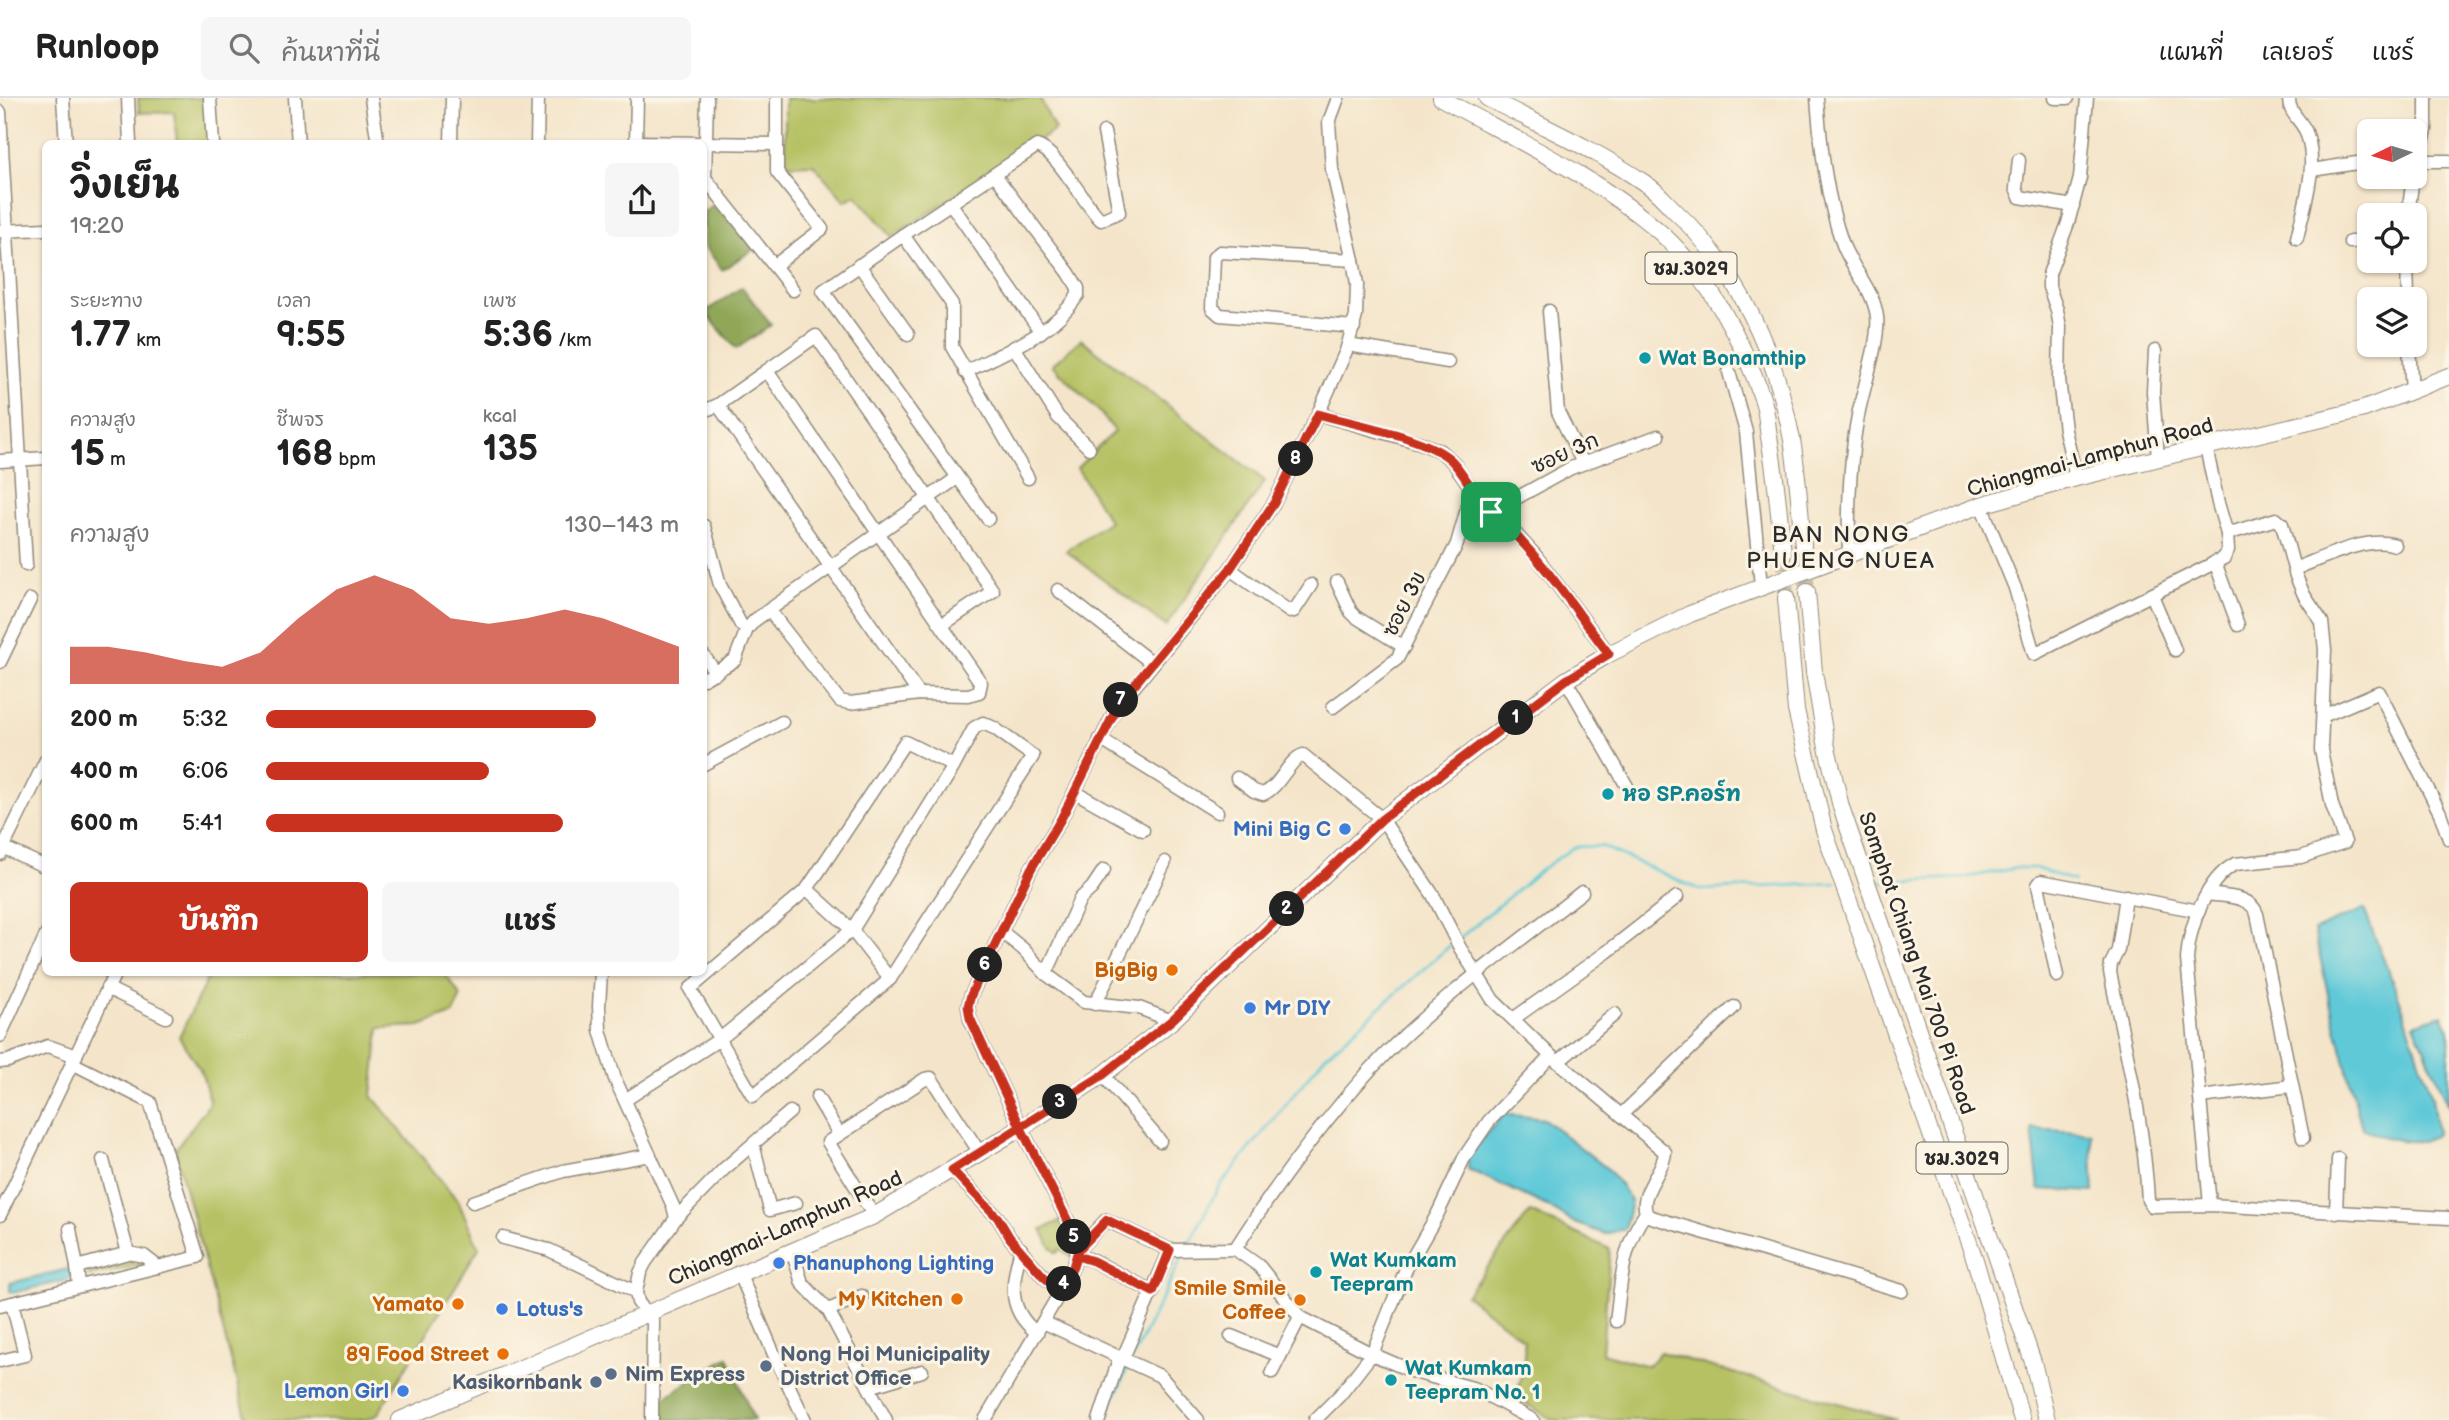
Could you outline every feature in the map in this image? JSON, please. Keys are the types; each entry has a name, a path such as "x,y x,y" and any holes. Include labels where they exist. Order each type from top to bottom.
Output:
{"main road":[{"name":"ชม.3029","path":"1441,98 1595,184 1662,235 1692,269 1717,303 1744,351 1764,403 1783,554"},
{"name":"ชม.3029","path":"1487,98 1615,164 1648,185 1696,230 1732,279 1754,318 1776,373 1792,442 1803,546"},
{"name":"Chiangmai-Lamphun Road","path":"400,1420 874,1216 1021,1128 1103,1075 1172,1020 1382,819 1566,680 1609,654 1690,614 1982,505 2076,478 2364,409 2449,376"},
{"name":"Somphot Chiang Mai 700 Pi Road","path":"1807,592 1814,671 1826,743 1841,807 2033,1362 2048,1420"},
{"name":"Somphot Chiang Mai 700 Pi Road","path":"1786,598 1796,710 1824,830 1975,1260 2022,1420"}],"street":[{"path":"63,98 66,140"},
{"path":"128,98 130,140"},
{"path":"209,98 212,140"},
{"path":"295,98 298,140"},
{"path":"371,98 378,140"},
{"path":"451,140 452,98"},
{"path":"537,140 538,98"},
{"path":"636,140 637,98"},
{"path":"706,140 707,98"},
{"path":"774,266 822,229 777,172 778,98"},
{"path":"1077,1253 1072,1229 1021,1128 970,1018 968,1006 1031,869 1061,819 1120,702 1230,569 1274,503 1348,345 1354,327 1357,284 1332,169 1329,121 1338,98"},
{"path":"1817,98 1832,210 1844,248 1873,302 1877,319 1857,418 1850,478 1849,555"},
{"path":"2055,98 2068,98"},
{"path":"2076,478 2059,379 2060,327 2049,288 2049,274 2080,178 2087,98"},
{"path":"2289,98 2291,110 2306,133 2312,170 2297,238"},
{"path":"2426,98 2426,119"},
{"path":"0,112 4,231 26,565"},
{"path":"988,519 823,291 903,234 1037,146 1050,153 1080,196 1101,220 1119,212 1104,132"},
{"path":"707,143 776,144"},
{"path":"2019,160 2016,188 2020,197 2073,206"},
{"path":"2427,164 2449,162"},
{"path":"2312,170 2357,163"},
{"path":"965,372 1058,321 1079,295 1078,288 995,175"},
{"path":"707,181 793,290"},
{"path":"951,204 1041,332"},
{"path":"4,231 42,229"},
{"path":"903,234 952,304 952,347 1028,478"},
{"path":"2350,242 2357,242"},
{"path":"1353,260 1220,252 1214,257 1212,308 1220,315 1354,327"},
{"path":"859,265 908,334"},
{"path":"1549,311 1558,412 1583,463"},
{"path":"707,410 767,372 816,336 993,591 942,625"},
{"path":"1348,345 1448,362"},
{"path":"1014,347 1058,417 1089,448"},
{"path":"2154,351 2153,392 2158,459"},
{"path":"2410,357 2412,392"},
{"path":"767,372 981,683 979,692 968,695 919,694 850,703 840,701 769,610"},
{"path":"1729,372 1746,432 1761,586"},
{"path":"718,405 919,694"},
{"path":"1318,414 1421,443 1453,462 1472,491 1535,555 1609,654"},
{"name":"ซอย 3ก","path":"1491,512 1583,463 1658,436"},
{"path":"1982,505 2015,588 2034,654 2220,560 2228,550 2227,534 2206,447"},
{"path":"0,461 42,458"},
{"path":"707,678 735,660 747,629 769,610 957,478"},
{"name":"ซอย 3ข","path":"1333,707 1396,659 1404,647 1457,544 1472,491"},
{"path":"2210,1205 2187,959 2188,942 2199,911 2217,878 2235,864 2301,857 2345,842 2321,750 2325,650 2322,622 2305,595 2294,569 2282,524 2276,519 2227,534"},
{"path":"707,537 720,585 741,625 747,629"},
{"path":"2294,569 2369,543 2387,542 2395,545"},
{"path":"2220,560 2238,625"},
{"path":"1230,569 1290,612 1294,611 1311,585"},
{"path":"1337,582 1356,617 1404,647"},
{"path":"1058,590 1152,663"},
{"path":"2152,595 2175,650"},
{"path":"0,663 30,600"},
{"path":"707,660 716,673"},
{"path":"1566,680 1632,795"},
{"path":"2323,716 2379,692 2440,813 2449,839"},
{"path":"707,762 782,722"},
{"path":"625,1100 720,1040 852,930 954,766 974,728 983,723 994,728 1033,756 890,979 753,1096 720,1040 690,989 705,976"},
{"path":"1100,739 1216,812"},
{"path":"707,974 807,889 905,742 954,766"},
{"path":"1237,778 1254,791 1263,794 1276,785 1297,757 1303,755 1382,819 1433,895 1460,948 1493,1000 1554,1059 1665,1153 1646,1198 1646,1213 1629,1240 1616,1321"},
{"path":"42,768 1,849 42,865"},
{"path":"1075,792 1143,830"},
{"path":"1095,1004 1165,862"},
{"path":"1046,974 1080,899 1092,888 1104,870"},
{"path":"2057,976 2039,883 2041,881 2199,911"},
{"path":"807,889 852,930 890,979"},
{"path":"1236,1249 1316,1136 1372,1069 1476,975 1582,892"},
{"path":"2208,894 2238,899 2251,903 2254,908 2303,1138"},
{"path":"2126,896 2118,950 2110,972 2138,1106 2145,1151 2148,1200 2152,1206 2210,1205 2449,1218"},
{"path":"1513,1019 1607,952 1677,897"},
{"path":"1002,932 1023,949 1046,974 1084,1002 1139,1008 1172,1020"},
{"path":"0,1036 42,944"},
{"path":"0,1215 113,976"},
{"path":"601,976 600,1030 615,1079 676,1218"},
{"path":"107,988 166,1017"},
{"path":"1620,1115 1734,1007"},
{"path":"1315,1420 1340,1395 1372,1354 1406,1269 1437,1215 1465,1156 1489,1121 1554,1059 1615,1014"},
{"path":"0,1062 48,1046 150,1102 198,1257 6,1304 25,1355 0,1361"},
{"path":"1103,1075 1160,1141"},
{"path":"874,1216 828,1142 925,1079 932,1078 980,1153"},
{"path":"2200,1097 2292,1086"},
{"path":"817,1097 839,1134"},
{"path":"652,1420 653,1322 638,1302 636,1292 640,1273 676,1218 724,1169 789,1112"},
{"path":"752,1144 770,1210 796,1203"},
{"path":"473,1202 563,1171 650,1155"},
{"path":"2336,1213 2338,1159"},
{"path":"103,1160 128,1253"},
{"path":"952,1170 998,1218 1010,1238 1044,1277 1061,1291"},
{"path":"1646,1213 1660,1221 1902,1291"},
{"path":"985,1420 1061,1291 1077,1253 1107,1220 1170,1250 1236,1249 1259,1266 1300,1317 1413,1372 1476,1389 1533,1420"},
{"path":"70,1229 79,1286"},
{"path":"503,1238 549,1250 636,1292"},
{"path":"1021,1249 1014,1275 1016,1307 1024,1323 1160,1376 1198,1420"},
{"path":"792,1250 802,1283 828,1310 886,1420"},
{"path":"1099,1420 1121,1359 1170,1250"},
{"path":"77,1267 128,1253 144,1256 158,1267"},
{"path":"1077,1253 1153,1292"},
{"path":"739,1272 804,1419"},
{"path":"828,1310 862,1296"},
{"path":"1272,1372 1300,1317"},
{"path":"1231,1336 1280,1356"},
{"path":"870,1387 922,1371"}],"green space":[{"path":"138,98 208,98 210,140 177,140 174,112 139,113"},
{"path":"785,98 1040,98 1055,130 892,237 856,195 845,201 813,164 785,165"},
{"path":"716,202 754,249 722,270 707,249 707,210"},
{"path":"742,287 771,325 736,349 707,314 707,311"},
{"path":"1081,339 1265,481 1166,626 1066,551 1109,521 1077,468 1115,431 1098,410 1052,365"},
{"path":"209,976 446,976 461,996 453,1014 420,1026 379,1028 372,1096 458,1201 479,1248 377,1415 365,1420 247,1420 175,1150 210,1103 202,1073 179,1037"},
{"path":"1530,1212 1610,1249 1602,1353 1648,1366 1660,1352 1897,1420 1553,1420 1516,1398 1525,1361 1524,1340 1466,1295"},
{"path":"1065,1219 1078,1241 1072,1257 1060,1249 1057,1253 1050,1246 1042,1229"},
{"path":"135,1256 143,1264 89,1277 87,1268"},
{"path":"728,1357 754,1420 662,1420 662,1399"}],"water":[{"path":"2364,909 2401,1003 2432,1097 2437,1133 2422,1141 2389,1138 2362,1128 2334,1020 2314,930"},
{"path":"2442,1015 2449,1030 2449,1106 2414,1024"},
{"path":"1504,1114 1544,1119 1610,1171 1631,1201 1625,1229 1605,1234 1575,1223 1547,1206 1468,1169 1468,1155"},
{"path":"2032,1129 2091,1133 2094,1192 2039,1189"},
{"path":"68,1269 71,1271 69,1280 12,1293 10,1291 10,1283"}],"waterway":[{"path":"1461,937 1542,869 1574,847 1601,846 1700,890 1836,883"},
{"path":"1874,882 1963,878 2017,868 2035,868 2074,881"},
{"path":"1188,1246 1218,1188 1325,1056 1453,943"},
{"path":"1132,1359 1183,1255"},
{"path":"1105,1420 1129,1365"}],"tunnel":[{"path":"1803,546 1807,592"},
{"path":"1783,553 1786,598"}],"place":[{"name":"Wat Bonamthip","path":"1645,358"},
{"name":"หอ SP.คอร์ท","path":"1608,794"},
{"name":"Mini Big C","path":"1345,829"},
{"name":"BigBig","path":"1172,970"},
{"name":"Mr DIY","path":"1250,1008"},
{"name":"Phanuphong Lighting","path":"779,1263"},
{"name":"Wat Kumkam Teepram","path":"1316,1272"},
{"name":"My Kitchen","path":"957,1299"},
{"name":"Smile Smile Coffee","path":"1300,1300"},
{"name":"Yamato","path":"458,1304"},
{"name":"Lotus's","path":"502,1309"},
{"name":"89 Food Street","path":"503,1354"},
{"name":"Nong Hoi Municipality District Office","path":"766,1366"},
{"name":"Nim Express","path":"611,1374"},
{"name":"Wat Kumkam Teepram No. 1","path":"1391,1380"},
{"name":"Kasikornbank","path":"596,1382"},
{"name":"Lemon Girl","path":"403,1391"}],"district":[{"name":"BAN NONG PHUENG NUEA","path":"1841,547"}],"route":[{"path":"1491,512 1472,491 1453,462 1440,452 1421,443 1318,414 1274,503 1230,569 1116,709 1061,819 1031,869 968,1006 970,1018 1021,1128 1072,1229 1078,1250 1077,1256 1093,1261 1153,1292 1170,1250 1107,1220 1078,1250 1061,1291 1044,1277 1010,1238 998,1218 952,1170 1021,1128 1103,1075 1172,1020 1382,819 1566,680 1609,654 1535,555 1491,512"}]}
